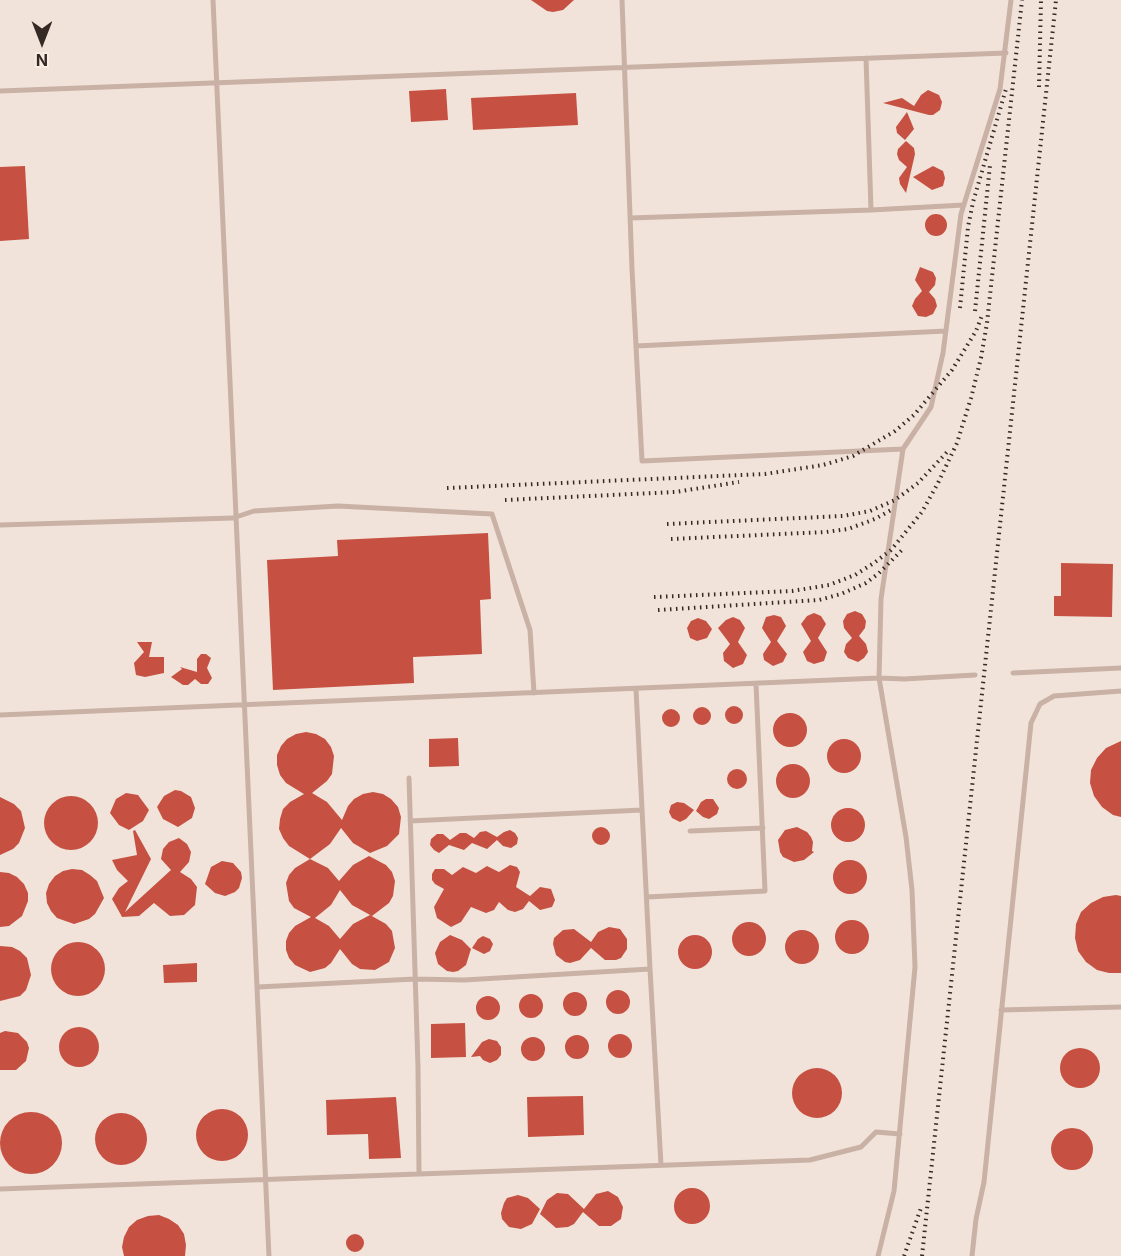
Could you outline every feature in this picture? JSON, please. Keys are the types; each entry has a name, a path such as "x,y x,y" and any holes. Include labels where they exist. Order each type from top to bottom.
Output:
{"lane":[{"path":"213,0 269,1256"},
{"path":"622,0 642,461 903,449"},
{"path":"878,1256 894,1191 915,967 912,890 906,837 879,678 881,599 903,449 930,407 944,353 961,214 1000,89 1011,0"},
{"path":"0,91 1006,53"},
{"path":"866,58 871,210"},
{"path":"630,218 964,205"},
{"path":"636,345 946,331"},
{"path":"0,525 236,518 254,511 338,506 492,514 530,630 534,693"},
{"path":"1013,673 1121,668"},
{"path":"0,715 975,675"},
{"path":"647,897 765,891 756,684"},
{"path":"636,689 662,1165"},
{"path":"972,1256 976,1219 984,1182 1031,723 1040,704 1054,696 1121,692"},
{"path":"409,778 419,1173"},
{"path":"411,821 642,810"},
{"path":"690,831 763,828"},
{"path":"258,987 464,980 650,969"},
{"path":"1001,1010 1121,1007"},
{"path":"0,1189 810,1160 861,1147 876,1132 900,1134"}],"building":[{"path":"531,0 574,0 563,10 553,12 547,11"},
{"path":"446,89 448,120 411,122 409,91"},
{"path":"928,90 939,95 942,102 940,110 933,115 883,103 902,98 914,106 921,95"},
{"path":"576,93 578,125 473,130 471,98"},
{"path":"907,112 914,129 905,140 897,133 896,127"},
{"path":"906,141 914,148 915,154 906,193 899,178 907,167 899,160 897,154 898,149"},
{"path":"25,166 29,239 0,241 0,167"},
{"path":"933,166 943,171 945,178 943,186 932,190 913,177"},
{"path":"932,214 940,214 947,221 947,229 940,236 932,236 925,229 925,221"},
{"path":"920,267 933,272 936,278 935,285 929,292 937,306 933,314 926,317 918,316 912,306 922,291 915,280"},
{"path":"488,533 491,599 480,600 482,654 413,657 414,683 273,690 267,560 338,556 337,540"},
{"path":"1061,563 1113,564 1112,617 1054,616 1054,596 1061,596"},
{"path":"855,611 862,614 866,621 865,628 859,636 866,644 868,652 858,662 848,658 844,652 846,644 852,638 844,628 843,621 847,614"},
{"path":"814,613 821,616 826,624 818,638 827,652 824,661 814,664 807,661 803,652 811,641 801,624 807,616"},
{"path":"774,615 781,617 786,626 777,641 787,654 783,662 773,666 764,660 763,654 771,642 762,628 766,617"},
{"path":"733,617 740,620 745,628 738,642 747,655 743,664 733,668 724,661 723,653 730,644 718,628"},
{"path":"698,618 706,621 712,629 707,638 697,641 690,638 687,628 691,621"},
{"path":"137,642 152,642 149,657 164,657 164,673 145,677 136,675 134,663 144,652"},
{"path":"201,654 206,654 211,658 207,668 212,678 208,684 201,684 195,679 188,685 183,685 171,677 182,669 180,667 197,672 197,659"},
{"path":"734,706 740,709 743,715 740,721 734,724 728,721 725,715 728,709"},
{"path":"702,707 708,710 711,716 708,722 702,725 696,722 693,716 696,710"},
{"path":"671,709 677,712 680,718 677,724 671,727 665,724 662,718 665,712"},
{"path":"790,713 802,718 807,730 802,742 790,747 778,742 773,730 778,718"},
{"path":"306,732 325,739 334,756 332,774 312,793 327,802 342,820 348,806 363,794 373,792 383,794 398,807 401,817 399,834 387,846 370,853 353,843 341,828 330,844 310,859 289,846 283,838 279,829 283,809 304,794 286,783 280,775 277,755 287,739"},
{"path":"458,738 459,766 429,767 429,739"},
{"path":"844,739 856,744 861,756 856,768 844,773 832,768 827,756 832,744"},
{"path":"1121,741 1121,817 1113,815 1102,807 1094,796 1090,783 1091,770 1097,758 1106,748"},
{"path":"793,764 805,769 810,781 805,793 793,798 781,793 776,781 781,769"},
{"path":"737,769 744,772 747,779 744,786 737,789 730,786 727,779 730,772"},
{"path":"175,790 191,797 195,808 192,818 178,827 163,819 157,807 164,796"},
{"path":"126,793 138,795 149,810 143,821 129,830 119,825 110,813 116,799"},
{"path":"66,796 76,796 86,800 94,808 98,823 94,838 86,846 76,850 66,850 56,846 48,838 44,828 44,818 48,808 56,800"},
{"path":"0,797 14,804 21,811 25,828 19,843 13,849 0,855"},
{"path":"713,799 719,808 717,814 709,819 696,811 701,802"},
{"path":"677,802 684,803 694,810 680,822 672,818 669,812 671,805"},
{"path":"848,808 860,813 865,825 860,837 848,842 836,837 831,825 836,813"},
{"path":"601,827 608,829 610,836 608,843 601,845 594,843 592,836 594,829"},
{"path":"797,827 811,837 814,852 804,860 794,862 783,857 778,840 785,830"},
{"path":"135,830 151,859 125,912 171,870 161,859 163,849 169,842 179,838 187,844 191,852 189,862 180,872 191,879 197,887 195,905 184,915 170,916 154,903 139,916 122,917 112,899 119,888 128,881 117,870 112,860 137,855 133,831"},
{"path":"510,830 518,838 517,844 511,848 503,846 497,840 487,849 472,843 464,850 449,845 439,853 430,845 431,839 437,834 443,834 450,840 460,833 466,833 474,838 480,832 486,831 497,837"},
{"path":"369,856 386,865 392,872 395,881 393,896 389,903 372,916 352,905 340,890 331,905 315,918 329,926 340,939 353,924 370,915 386,924 392,931 395,948 389,962 375,970 360,969 352,964 340,949 325,968 310,972 295,965 289,958 286,941 289,933 295,926 311,917 294,908 289,901 286,883 295,868 310,859 328,868 339,881 353,865"},
{"path":"850,860 862,865 867,877 862,889 850,894 838,889 833,877 838,865"},
{"path":"222,861 233,863 241,872 242,878 239,888 225,896 215,893 205,884 211,867"},
{"path":"510,865 517,867 520,872 516,887 530,896 540,887 551,889 555,900 552,907 540,910 529,901 523,909 515,912 508,910 499,902 494,910 486,913 471,907 461,922 451,927 437,918 434,907 444,889 432,880 435,869 444,869 452,875 463,867 476,873 487,866 499,872"},
{"path":"72,869 82,870 97,881 104,898 95,914 89,919 74,924 57,918 47,903 46,893 55,876"},
{"path":"0,872 17,877 24,884 28,893 28,901 22,916 9,926 0,927"},
{"path":"1121,896 1121,973 1109,973 1097,970 1086,962 1078,951 1075,938 1076,924 1081,912 1091,903 1103,897"},
{"path":"852,920 864,925 869,937 864,949 852,954 840,949 835,937 840,925"},
{"path":"749,922 761,927 766,939 761,951 749,956 737,951 732,939 737,927"},
{"path":"609,927 620,929 627,939 627,949 621,958 605,960 591,948 580,960 570,963 556,955 554,938 563,930 574,929 591,942 598,932"},
{"path":"802,930 814,935 819,947 814,959 802,964 790,959 785,947 790,935"},
{"path":"450,935 462,940 471,949 466,965 453,972 447,971 438,964 435,953 440,942"},
{"path":"695,935 707,940 712,952 707,964 695,969 683,964 678,952 683,940"},
{"path":"483,936 490,939 493,944 490,951 484,954 472,948"},
{"path":"73,942 83,942 93,946 101,954 105,969 101,984 93,992 83,996 73,996 63,992 55,984 51,974 51,964 55,954 63,946"},
{"path":"0,946 12,947 20,951 27,958 31,975 26,990 20,996 0,1001"},
{"path":"197,963 197,982 164,983 163,965"},
{"path":"618,990 626,994 630,1002 626,1010 618,1014 610,1010 606,1002 610,994"},
{"path":"575,992 583,996 587,1004 583,1012 575,1016 567,1012 563,1004 567,996"},
{"path":"531,994 539,998 543,1006 539,1014 531,1018 523,1014 519,1006 523,998"},
{"path":"488,996 496,1000 500,1008 496,1016 488,1020 480,1016 476,1008 480,1000"},
{"path":"465,1023 466,1057 431,1058 431,1024"},
{"path":"79,1027 93,1033 99,1047 93,1061 79,1067 65,1061 59,1047 65,1033"},
{"path":"5,1031 18,1033 27,1042 29,1048 26,1061 16,1070 0,1070 0,1033"},
{"path":"620,1034 628,1038 632,1046 628,1054 620,1058 612,1054 608,1046 612,1038"},
{"path":"577,1035 585,1039 589,1047 585,1055 577,1059 569,1055 565,1047 569,1039"},
{"path":"533,1037 541,1041 545,1049 541,1057 533,1061 525,1057 521,1049 525,1041"},
{"path":"489,1039 497,1041 501,1047 501,1055 497,1060 490,1063 480,1056 471,1057 482,1042"},
{"path":"1080,1048 1088,1049 1094,1054 1099,1060 1099,1076 1094,1082 1088,1087 1080,1088 1072,1087 1066,1082 1061,1076 1060,1068 1061,1060 1066,1054 1072,1049"},
{"path":"812,1068 822,1068 835,1075 842,1088 842,1098 835,1111 822,1118 812,1118 803,1114 796,1107 792,1098 792,1088 796,1079 803,1072"},
{"path":"583,1096 584,1135 528,1137 527,1097"},
{"path":"396,1097 401,1158 369,1159 368,1134 327,1135 326,1100"},
{"path":"222,1109 232,1111 240,1117 246,1125 248,1135 246,1145 240,1153 232,1159 222,1161 212,1159 204,1153 198,1145 196,1135 198,1125 204,1117 212,1111"},
{"path":"25,1112 37,1112 53,1121 60,1131 62,1143 60,1155 53,1165 37,1174 25,1174 14,1169 5,1160 0,1149 0,1137 5,1126 14,1117"},
{"path":"116,1113 126,1113 135,1117 143,1125 147,1139 143,1153 135,1161 126,1165 116,1165 107,1161 99,1153 95,1144 95,1134 99,1125 107,1117"},
{"path":"1072,1128 1087,1134 1093,1149 1087,1164 1072,1170 1057,1164 1051,1149 1057,1134"},
{"path":"692,1188 705,1193 710,1206 705,1219 692,1224 679,1219 674,1206 679,1193"},
{"path":"608,1191 618,1197 623,1207 621,1219 611,1226 599,1226 583,1212 574,1224 556,1228 540,1214 547,1200 557,1193 568,1194 584,1209 596,1194"},
{"path":"518,1195 528,1198 540,1209 532,1224 521,1229 509,1227 502,1219 501,1213 507,1198"},
{"path":"159,1215 178,1225 184,1234 185,1256 124,1256 122,1247 129,1227 137,1220"},
{"path":"355,1234 361,1237 364,1243 361,1249 355,1252 349,1249 346,1243 349,1237"}],"railway":[{"path":"654,597 792,591 829,585 855,575 891,550 922,512 957,443 981,358 987,323 1022,0"},
{"path":"1039,87 1041,0"},
{"path":"922,1256 1056,0"},
{"path":"960,308 968,227 973,202 1006,89"},
{"path":"975,311 990,165"},
{"path":"447,488 765,474 823,465 853,456 895,431 914,415 952,370 976,331 983,313"},
{"path":"667,524 843,516 870,511 895,500 918,483 948,451"},
{"path":"505,500 675,492 739,482"},
{"path":"671,539 826,532 848,529 891,510"},
{"path":"658,610 819,600 841,594 866,583 904,548"},
{"path":"904,1256 921,1208"}]}
